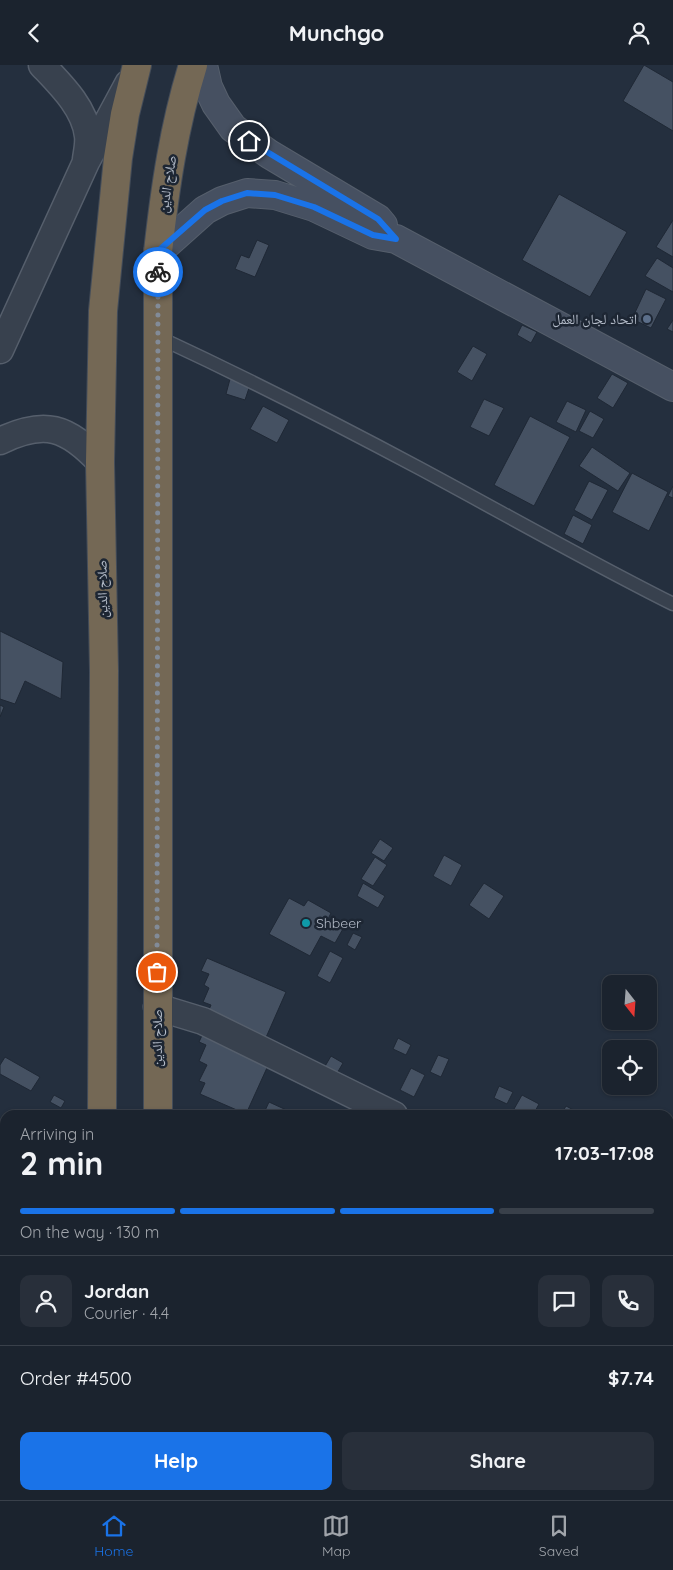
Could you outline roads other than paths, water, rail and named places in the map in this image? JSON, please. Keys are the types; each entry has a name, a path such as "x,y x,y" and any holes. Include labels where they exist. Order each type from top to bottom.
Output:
{"highway":[{"name":"صلاح الدين","path":"158,1110 158,251 172,149 183,98 193,65"},
{"name":"صلاح الدين","path":"102,1110 104,671 100,462 103,311 108,243 118,158 137,67"}],"main road":[{"path":"203,65 208,87 216,105 233,128 269,153 378,219 396,239"},
{"path":"158,251 205,210 222,201 247,193 275,195 314,207 373,235 396,239 673,387"}],"street":[{"path":"42,65 69,95 84,120 88,137 86,162"},
{"path":"0,350 86,162 137,67"},
{"path":"0,441 16,433 35,429 49,429 69,435 83,444 100,462"},
{"path":"157,1007 203,1021 384,1110"}],"lane":[{"path":"158,337 258,384 418,467 620,578 673,603"}],"place":[{"name":"اتحاد لجان العمل","path":"647,319"},
{"name":"Shbeer","path":"306,923"}]}
